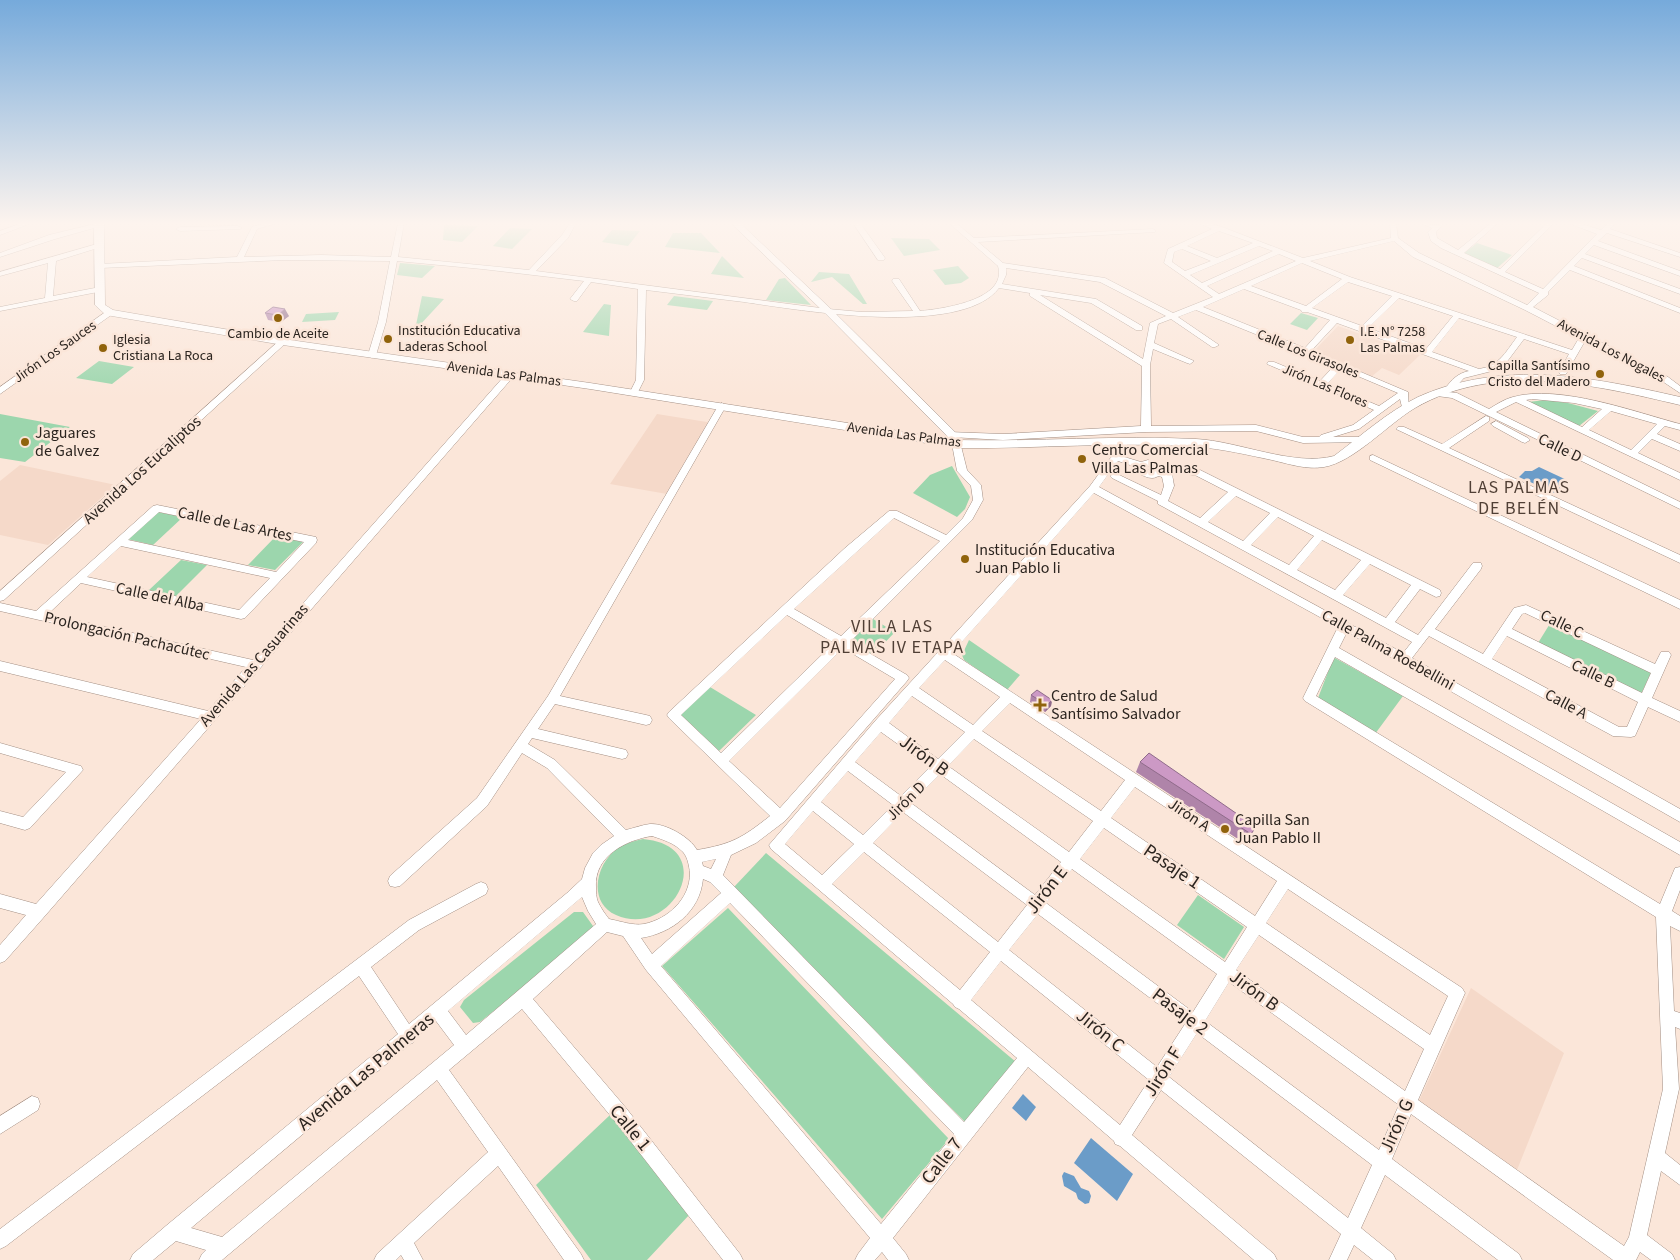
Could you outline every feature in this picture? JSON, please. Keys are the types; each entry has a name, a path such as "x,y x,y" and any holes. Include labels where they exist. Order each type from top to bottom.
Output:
{"main road":[{"path":"100,282 101,308 110,313"},
{"name":"Avenida Las Palmas","path":"110,313 283,342 954,439 1008,445 1093,437 1123,443 1197,443 1224,446 1307,464 1324,463 1338,459 1406,409 1442,392 1473,382 1516,377 1560,378 1679,397"}],"street":[{"path":"49,299 50,282"},
{"path":"372,355 382,322 390,282"},
{"path":"574,299 587,282"},
{"path":"594,282 829,312 880,315 918,313 976,303 987,298 1000,282"},
{"path":"722,760 967,520 978,500 976,485 962,471 954,439 797,282"},
{"path":"897,282 918,313"},
{"path":"1106,282 1172,316 1215,345"},
{"path":"1196,282 1218,297"},
{"path":"1202,286 1211,282"},
{"path":"1146,429 1146,365 1154,323 1253,282"},
{"path":"1305,310 1343,282"},
{"path":"1355,282 1574,353"},
{"name":"Avenida Los Nogales","path":"1474,282 1665,379 1679,397"},
{"path":"1518,282 1545,293"},
{"path":"1528,308 1555,282"},
{"path":"1606,282 1680,311"},
{"path":"1653,282 1680,292"},
{"path":"998,286 1093,301 1139,328"},
{"path":"1244,286 1305,310 1475,370"},
{"path":"634,392 640,380 642,288"},
{"path":"0,309 100,289"},
{"path":"1029,292 1146,365"},
{"path":"1362,330 1397,296"},
{"name":"Calle Los Girasoles","path":"1196,307 1404,392"},
{"name":"Jirón Los Sauces","path":"0,391 110,313"},
{"path":"1427,353 1457,316"},
{"path":"1306,352 1335,320"},
{"path":"1442,392 1457,378 1475,370 1492,368 1503,363 1521,337"},
{"path":"1563,372 1584,338"},
{"name":"Avenida Los Eucaliptos","path":"0,597 283,342"},
{"path":"1150,344 1190,361"},
{"name":"Jirón Las Flores","path":"1271,364 1379,409"},
{"path":"1322,384 1339,366"},
{"name":"Avenida Las Casuarinas","path":"0,956 510,375"},
{"path":"1303,440 1333,436 1356,427 1404,392 1406,409"},
{"name":"Calle D","path":"1442,392 1454,395 1487,416 1680,506"},
{"path":"1443,448 1487,416 1516,399 1535,397 1558,398 1680,427"},
{"path":"1516,399 1680,477"},
{"path":"395,881 482,802 552,699 722,406"},
{"path":"1582,431 1608,409"},
{"path":"1487,416 1526,440"},
{"path":"1093,437 1146,429 1261,428 1303,440 1367,437 1366,418"},
{"path":"1632,454 1663,423"},
{"path":"1401,428 1680,559"},
{"path":"1651,435 1680,448"},
{"path":"1123,443 1116,457 1093,488 945,654 911,689 776,845 1121,1138 1268,1260"},
{"path":"1116,457 1140,465 1139,468 1143,473 1151,474 1180,469 1198,472 1436,593"},
{"path":"1372,458 1680,605"},
{"path":"1162,472 1170,482 1170,490 1162,499"},
{"path":"1115,476 1162,499 1162,502 1200,524 1420,641"},
{"name":"Calle Palma Roebellini","path":"1093,488 1405,660 1680,816"},
{"path":"1200,524 1235,491"},
{"name":"Calle de Las Artes","path":"119,542 157,508 312,540 279,576"},
{"path":"1243,547 1277,512"},
{"path":"780,816 673,715 849,550 893,513 947,540"},
{"path":"1289,572 1321,534"},
{"path":"38,616 119,542 279,576"},
{"path":"1336,596 1368,559"},
{"path":"1405,660 1477,566"},
{"name":"Calle del Alba","path":"78,579 242,615 279,576"},
{"path":"1387,624 1418,584"},
{"name":"Prolongación Pachacútec","path":"0,607 255,665"},
{"name":"Calle C","path":"1486,661 1518,611 1526,609 1658,671"},
{"path":"696,863 751,839 780,816 903,678 787,610"},
{"path":"1344,626 1309,698 1680,924"},
{"name":"Calle A","path":"1428,630 1620,733 1631,732 1665,655"},
{"name":"Calle B","path":"1505,630 1680,717"},
{"path":"1333,650 1680,849"},
{"name":"Jirón A","path":"945,654 1457,993"},
{"path":"0,666 210,716"},
{"name":"Pasaje 1","path":"911,689 1433,1046"},
{"name":"Jirón D","path":"823,884 1009,696"},
{"path":"552,699 646,720"},
{"name":"Jirón B","path":"880,724 1627,1259"},
{"path":"529,732 622,754"},
{"path":"520,745 551,764 623,836"},
{"path":"0,748 77,770 24,824 0,817"},
{"name":"Pasaje 2","path":"847,763 1513,1260"},
{"name":"Jirón E","path":"960,1002 1134,779"},
{"name":"Jirón C","path":"813,803 1387,1260"},
{"path":"645,831 666,832 688,846 696,863 697,883 692,897 684,909 672,920 650,929 626,930 605,925 593,907 588,894 588,881 592,867 600,855 623,836 645,831"},
{"path":"715,877 726,851"},
{"path":"696,863 715,877 731,893 964,1133"},
{"path":"1627,1259 1637,1239 1656,1157 1676,1092 1673,1018 1663,915 1677,890 1680,873"},
{"name":"Jirón F","path":"1121,1138 1286,879"},
{"name":"Avenida Las Palmeras","path":"139,1260 439,1012 572,898 588,881"},
{"path":"0,1240 414,925 481,889"},
{"path":"651,965 731,893"},
{"path":"0,901 39,912"},
{"path":"208,1260 439,1069 605,925"},
{"path":"626,930 651,965 900,1260"},
{"path":"361,966 409,1037"},
{"name":"Jirón G","path":"1338,1260 1457,993"},
{"name":"Calle 1","path":"523,998 620,1114 734,1260"},
{"path":"439,1012 465,1047"},
{"name":"Calle 7","path":"864,1260 1021,1064"},
{"path":"439,1069 575,1260"},
{"path":"0,1126 32,1104"},
{"path":"383,1260 499,1153"},
{"path":"1656,1157 1680,1176"},
{"path":"173,1232 224,1246"},
{"path":"1637,1239 1666,1260"},
{"path":"403,1242 414,1260"}],"shaded area":[{"name":"I.E. N° 7258 Las Palmas","path":"1338,326 1420,355 1399,375 1382,368 1371,377 1312,353"},
{"path":"657,414 707,422 709,424 667,494 610,484"},
{"path":"20,465 116,485 48,545 0,535 0,481"},
{"path":"1471,988 1564,1053 1515,1175 1418,1103"}],"green space":[{"path":"777,282 789,282 811,305 766,300"},
{"path":"838,282 854,282 867,304 863,304"},
{"path":"942,282 963,282 961,283 945,285"},
{"path":"422,296 444,299 419,326 416,325"},
{"path":"674,296 713,301 707,310 667,305"},
{"path":"604,304 611,305 609,336 583,332"},
{"path":"339,312 335,320 302,322 306,314"},
{"path":"1301,313 1318,318 1307,330 1290,324"},
{"path":"99,361 134,367 112,384 76,378"},
{"path":"1546,400 1568,403 1598,411 1579,426 1528,402"},
{"name":"Jaguares de Galvez","path":"0,414 70,427 25,462 0,458"},
{"path":"952,466 970,497 965,509 957,517 913,493 930,475"},
{"path":"158,512 183,517 153,545 127,539"},
{"path":"276,536 303,542 275,570 248,565"},
{"path":"181,560 207,565 176,596 149,590"},
{"path":"873,619 895,632 873,655 851,641"},
{"path":"1551,622 1652,671 1641,694 1538,643"},
{"path":"969,640 1020,675 1007,690 964,660 962,655"},
{"path":"1335,658 1403,696 1375,734 1318,698"},
{"path":"710,687 756,715 719,751 680,714"},
{"path":"643,839 667,845 680,857 684,873 680,889 670,904 655,915 637,919 616,915 607,909 601,901 598,892 600,872 610,855 618,848 630,842"},
{"path":"766,853 1016,1062 967,1124 734,887"},
{"path":"1198,895 1244,927 1224,959 1177,925"},
{"path":"728,908 949,1139 882,1219 662,966"},
{"path":"574,912 583,912 593,926 592,932 480,1022 473,1023 460,1007 464,1000"},
{"path":"610,1115 690,1214 647,1260 591,1260 536,1185"}],"water":[{"path":"1539,467 1569,481 1564,485 1560,484 1558,486 1562,489 1557,494 1519,477 1525,471 1532,471"},
{"path":"1023,1094 1036,1107 1026,1121 1012,1108"},
{"path":"1091,1138 1133,1174 1117,1201 1074,1163"},
{"path":"1064,1172 1074,1176 1081,1188 1089,1191 1091,1196 1089,1203 1085,1204 1078,1199 1076,1193 1064,1186 1062,1176"}],"building":[{"path":"273,307 285,309 278,315 265,313"},
{"path":"1037,690 1052,700 1047,705 1031,695"},
{"path":"1149,753 1256,827 1251,834 1140,762"}],"place":[{"name":"Cambio de Aceite","path":"278,318"},
{"name":"Institución Educativa Laderas School","path":"388,339"},
{"name":"I.E. N° 7258 Las Palmas","path":"1350,340"},
{"name":"Iglesia Cristiana La Roca","path":"103,348"},
{"name":"Capilla Santísimo Cristo del Madero","path":"1600,374"},
{"name":"Jaguares de Galvez","path":"25,442"},
{"name":"Centro Comercial Villa Las Palmas","path":"1082,459"},
{"name":"Institución Educativa Juan Pablo Ii","path":"965,559"},
{"name":"Centro de Salud Santísimo Salvador","path":"1040,705"},
{"name":"Capilla San Juan Pablo II","path":"1225,829"}],"district":[{"name":"LAS PALMAS DE BELÉN","path":"1519,497"},
{"name":"VILLA LAS PALMAS IV ETAPA","path":"892,636"}]}
